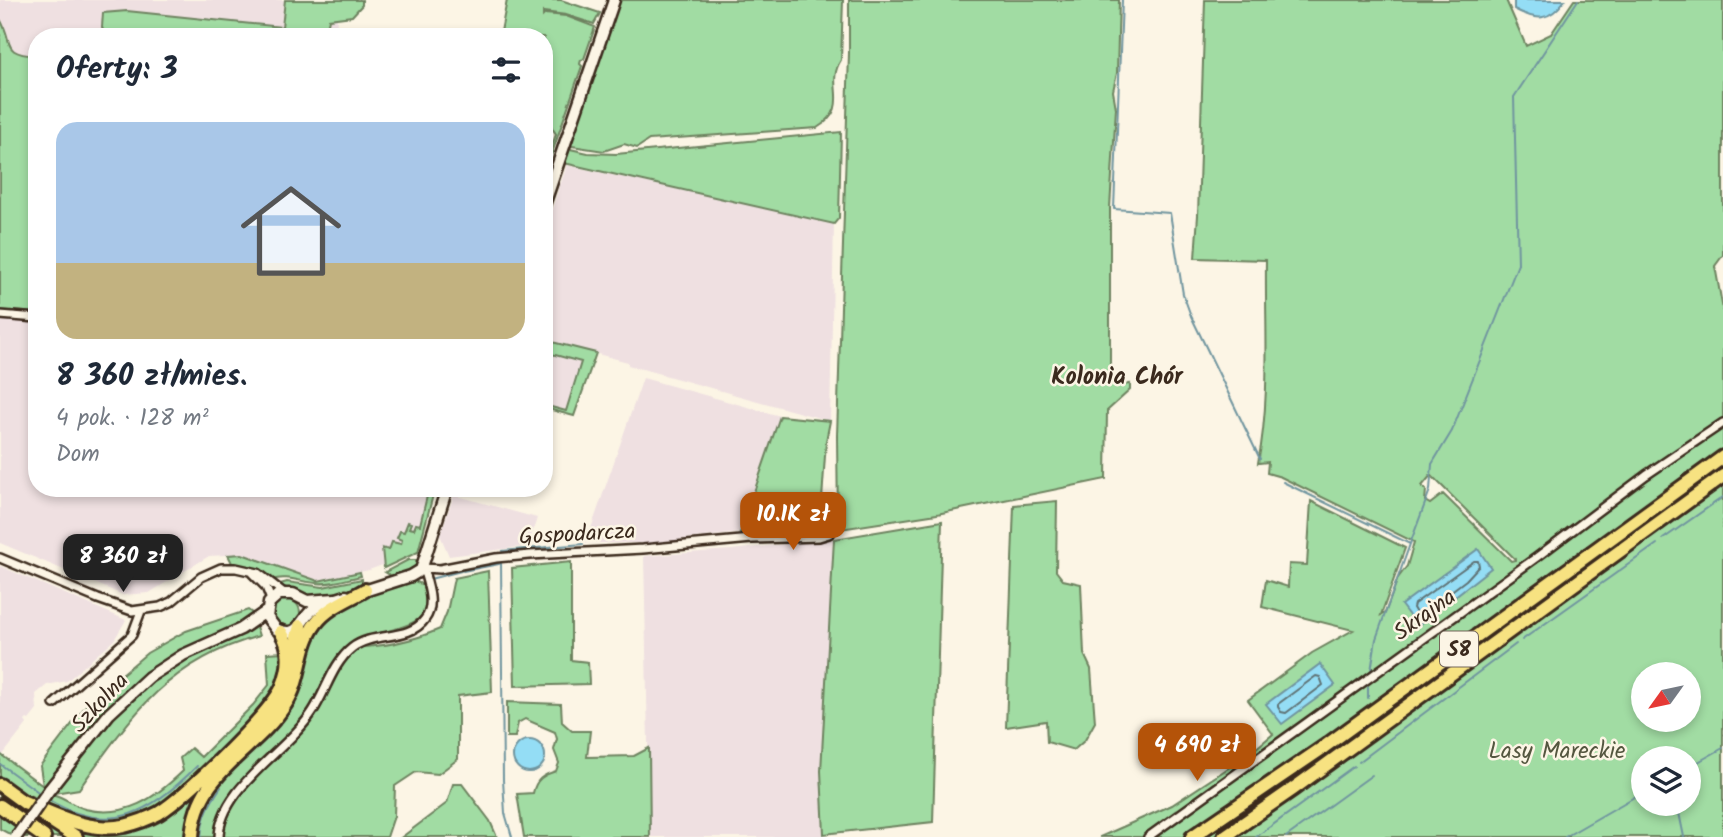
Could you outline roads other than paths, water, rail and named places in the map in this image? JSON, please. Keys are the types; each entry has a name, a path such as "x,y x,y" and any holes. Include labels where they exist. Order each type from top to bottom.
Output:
{"highway":[{"name":"S8","path":"1192,837 1313,755 1723,457"},
{"name":"S8","path":"1224,837 1723,476"},
{"path":"192,837 196,810 205,791 223,768 282,709 293,690 307,637 315,623 332,609 365,590"},
{"path":"300,665 297,637 303,622"},
{"path":"22,801 90,827 121,827 159,812 218,760 260,719 276,698 287,673 289,659 288,647 276,629"},
{"path":"0,785 76,837"},
{"path":"0,806 41,837"},
{"path":"0,818 41,837"}],"street":[{"path":"553,179 614,0"},
{"path":"0,314 28,317"},
{"name":"Skrajna","path":"1148,837 1537,557 1646,475 1723,423"},
{"path":"219,837 220,823 230,801 307,720 339,661 349,650 359,642 376,636 410,630 425,620 431,603 423,568 444,497"},
{"name":"Gospodarcza","path":"276,629 291,632 315,608 335,599 411,576 423,568 440,569 518,555 643,549 752,539 819,537 829,534"},
{"path":"0,558 121,608 141,611 155,608 171,602 212,572 229,568 262,575 284,593 271,600"},
{"path":"252,572 266,587 271,600 267,611 276,629"},
{"name":"Gospodarcza","path":"284,593 310,601 335,599"},
{"path":"300,599 305,607 303,622"},
{"path":"54,704 132,635 141,611"},
{"name":"Szkolna","path":"16,837 109,714 149,677 197,647 241,629 267,611"},
{"name":"Szkolna","path":"241,629 276,629"}],"water":[{"path":"1514,0 1565,0 1548,16 1536,17 1514,9"},
{"path":"1478,549 1491,568 1417,626 1401,605"},
{"path":"1320,664 1335,685 1282,724 1266,704"},
{"path":"529,740 541,744 545,756 541,768 529,772 517,768 513,756 517,744"}],"waterway":[{"path":"1122,0 1114,209 1170,213 1183,294 1191,316 1260,459"},
{"path":"1410,544 1430,490 1432,464 1452,431 1518,264 1514,97 1578,0"},
{"path":"1283,482 1410,544 1376,639 1371,671"},
{"path":"1663,539 1723,497"},
{"path":"502,551 583,544"},
{"path":"1522,640 1657,544"},
{"path":"501,562 503,780 505,813 512,837"},
{"path":"463,571 499,564"},
{"path":"430,579 461,571"},
{"path":"1359,762 1516,644"},
{"path":"1368,687 1368,698"},
{"path":"1701,760 1723,748"},
{"path":"0,764 41,794"},
{"path":"49,800 71,811 92,817 111,818 129,814 164,796 197,766"},
{"path":"1256,837 1354,766"},
{"path":"1286,837 1372,775"},
{"path":"201,837 207,810 221,787"},
{"path":"1565,837 1631,799"},
{"path":"1680,816 1684,837"}],"district":[{"name":"Kolonia Chór","path":"1117,376"}],"park label":[{"name":"Lasy Mareckie","path":"1557,750"}]}
